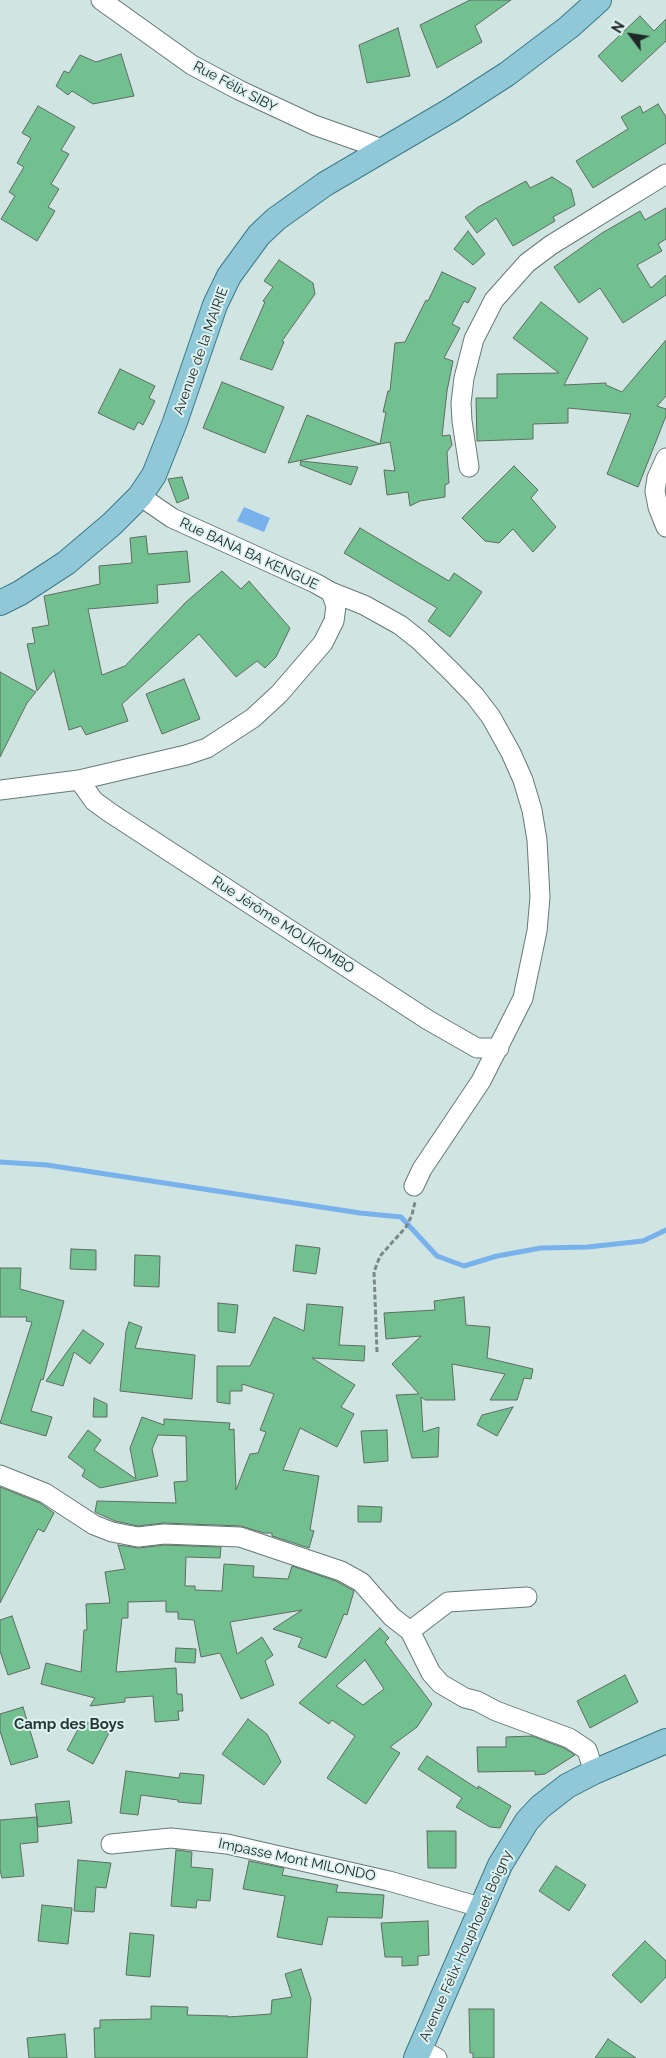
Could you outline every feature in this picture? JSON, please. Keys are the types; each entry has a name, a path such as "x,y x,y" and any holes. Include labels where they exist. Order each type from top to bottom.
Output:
{"main road":[{"name":"Avenue de la MAIRIE","path":"0,603 20,593 66,563 112,524 140,496 154,475 175,422 215,305 229,276 246,251 276,219 299,202 382,150 499,80 569,27 599,0"},
{"name":"Avenue Félix Houphouet Boigny","path":"424,2055 480,1907 508,1849 528,1821 540,1807 567,1786 594,1772 666,1741"}],"street":[{"name":"Rue Félix SIBY","path":"100,0 192,65 239,90 314,125 382,150"},
{"path":"469,467 462,421 461,403 464,378 474,338 494,300 521,269 543,251 571,231 666,174"},
{"path":"666,458 657,478 656,491 658,507 666,528"},
{"name":"Rue BANA BA KENGUE","path":"0,790 78,780 186,755 214,744 254,718 279,694 322,642 334,621 336,606 331,592 172,518 140,496"},
{"path":"331,592 364,605 400,625 451,670 491,716 523,780 532,810 537,840 540,896 537,931 523,998 499,1048 470,1100 422,1169 414,1193"},
{"name":"Rue Jérôme MOUKOMBO","path":"78,780 94,801 109,812 428,1020 477,1048 499,1048"},
{"path":"0,1475 45,1493 94,1525 112,1532 138,1537 183,1534 240,1537 341,1571 361,1582 392,1617 410,1631 431,1673 441,1684 465,1698 569,1738 587,1750 594,1772"},
{"path":"410,1631 448,1602 527,1597"},
{"name":"Impasse Mont MILONDO","path":"111,1844 171,1838 227,1844 389,1881 480,1907"}],"path":[{"path":"377,1352 374,1272 380,1256 406,1227 412,1215 414,1193"}],"water":[{"path":"244,507 270,518 264,532 237,521"}],"building":[{"path":"470,0 511,0 475,26 482,42 437,68 420,25"},
{"path":"640,16 654,31 666,19 666,41 622,82 598,56"},
{"path":"398,28 410,76 367,83 359,45"},
{"path":"121,54 134,96 93,104 72,91 68,95 56,86 64,71 69,73 80,55 96,62"},
{"path":"658,104 666,117 666,143 593,188 576,161 628,129 621,117 640,106 643,113"},
{"path":"38,106 75,127 61,150 69,154 51,184 59,189 48,207 55,211 37,241 1,219 15,196 9,192 24,167 17,163 31,138 22,133"},
{"path":"552,177 571,189 575,205 553,217 555,221 513,246 496,218 477,233 465,217 478,207 526,181 530,188"},
{"path":"666,208 666,239 658,244 662,251 637,265 651,288 666,275 666,295 623,323 600,288 579,303 554,267 602,233 640,211 645,220"},
{"path":"468,231 485,254 473,265 454,249"},
{"path":"279,260 313,283 315,294 282,341 284,342 272,370 240,359 265,302 263,301 273,287 264,281"},
{"path":"442,272 476,288 468,303 464,301 452,324 460,328 444,358 453,361 447,391 442,436 450,435 452,445 447,452 449,483 445,485 445,497 420,501 410,506 408,492 387,495 384,470 395,471 390,442 288,463 307,415 380,444 386,412 383,412 388,391 390,391 395,343 405,342"},
{"path":"541,302 588,338 564,385 606,383 606,385 622,392 666,340 666,396 657,406 666,409 666,416 638,487 607,474 631,414 568,408 568,423 533,424 533,439 477,441 476,398 497,398 497,374 559,373 513,338"},
{"path":"120,369 155,386 149,398 155,401 143,425 138,422 134,430 98,413"},
{"path":"222,382 284,407 265,453 203,428"},
{"path":"301,461 358,467 351,485 300,465"},
{"path":"514,466 538,490 531,498 556,527 533,552 513,529 499,543 485,541 462,518"},
{"path":"182,477 189,498 177,503 168,479"},
{"path":"360,528 449,581 454,573 482,592 450,637 428,621 437,608 344,553"},
{"path":"146,536 148,554 187,551 190,582 157,585 158,603 88,609 102,675 125,666 186,602 222,571 241,589 249,581 290,628 276,657 265,668 257,661 236,677 199,634 122,704 128,721 86,735 81,726 69,730 54,670 37,691 27,644 35,643 32,628 49,625 44,596 100,584 99,566 132,563 130,538"},
{"path":"0,672 36,692 27,703 0,757"},
{"path":"184,679 200,719 162,734 146,694"},
{"path":"296,1245 320,1248 316,1274 293,1271"},
{"path":"71,1249 96,1250 96,1270 70,1269"},
{"path":"135,1255 160,1256 159,1287 134,1286"},
{"path":"0,1268 21,1268 20,1289 64,1301 43,1380 41,1379 31,1411 52,1417 46,1436 0,1423 32,1322 26,1321 27,1317 0,1317"},
{"path":"464,1297 466,1325 490,1327 487,1358 533,1369 531,1379 524,1378 517,1400 490,1400 505,1374 452,1364 455,1400 425,1400 421,1397 423,1432 439,1427 438,1457 412,1458 396,1395 419,1394 392,1364 421,1336 386,1339 384,1313 435,1310 434,1301"},
{"path":"218,1303 238,1305 235,1333 218,1331"},
{"path":"307,1304 343,1307 339,1345 365,1346 364,1361 312,1358 355,1385 341,1407 354,1414 337,1447 300,1428 283,1470 319,1476 310,1530 314,1531 309,1548 272,1536 272,1533 264,1533 241,1526 164,1523 138,1526 115,1521 95,1512 97,1501 176,1503 174,1482 187,1481 186,1436 158,1435 152,1449 158,1476 100,1488 82,1476 85,1470 68,1457 88,1430 101,1440 94,1450 136,1479 130,1448 142,1417 164,1425 164,1419 230,1423 229,1430 234,1429 236,1490 250,1454 258,1453 266,1432 260,1430 274,1394 242,1384 242,1391 230,1391 230,1404 217,1402 217,1366 250,1366 274,1317 304,1331"},
{"path":"129,1322 142,1327 135,1348 195,1355 192,1399 120,1391 126,1331"},
{"path":"83,1330 104,1344 90,1364 74,1352 63,1386 46,1381"},
{"path":"94,1398 107,1404 107,1417 93,1417"},
{"path":"513,1407 497,1436 477,1425 482,1415"},
{"path":"387,1430 388,1461 364,1463 361,1431"},
{"path":"0,1487 40,1503 54,1513 44,1532 38,1529 0,1603"},
{"path":"358,1506 382,1507 381,1522 358,1522"},
{"path":"118,1545 139,1548 164,1545 221,1547 220,1558 186,1557 185,1586 195,1586 195,1590 222,1591 224,1564 254,1566 253,1577 288,1579 292,1566 336,1581 354,1591 347,1615 344,1614 326,1658 298,1647 302,1638 273,1629 302,1610 230,1622 237,1654 262,1637 273,1655 265,1661 274,1685 241,1699 220,1653 201,1657 194,1620 178,1619 178,1612 166,1612 166,1601 128,1602 128,1618 122,1618 116,1672 176,1668 177,1694 182,1694 183,1711 178,1711 179,1720 155,1722 153,1696 125,1698 125,1702 90,1706 95,1698 41,1684 46,1663 81,1672 84,1630 87,1630 86,1604 110,1603 105,1572 125,1569"},
{"path":"12,1616 30,1668 8,1675 0,1651 0,1620"},
{"path":"380,1628 389,1638 385,1642 432,1704 417,1727 390,1747 400,1753 366,1804 327,1778 355,1736 332,1720 329,1724 299,1703","holes":["365,1660 384,1689 363,1705 336,1686"]},
{"path":"176,1648 196,1649 195,1663 175,1662"},
{"path":"625,1675 638,1702 590,1728 577,1701"},
{"path":"23,1707 38,1757 11,1765 0,1731 0,1714"},
{"path":"248,1719 267,1734 281,1762 264,1785 222,1754"},
{"path":"83,1720 109,1733 93,1764 67,1750"},
{"path":"532,1736 564,1748 575,1755 545,1774 535,1775 535,1771 478,1772 477,1747 506,1747 506,1737"},
{"path":"427,1756 478,1789 478,1786 511,1806 500,1828 490,1827 456,1807 462,1798 418,1769"},
{"path":"126,1771 179,1778 180,1773 204,1775 201,1804 141,1795 138,1815 120,1813"},
{"path":"69,1801 72,1823 38,1827 35,1804"},
{"path":"37,1817 38,1842 20,1844 24,1876 2,1878 0,1870 0,1820"},
{"path":"427,1831 456,1831 456,1868 428,1868"},
{"path":"176,1850 192,1852 191,1867 213,1869 210,1901 197,1900 196,1908 171,1906"},
{"path":"78,1860 111,1863 106,1888 96,1887 94,1912 74,1911"},
{"path":"249,1861 284,1868 282,1875 338,1885 336,1892 384,1895 382,1918 328,1917 322,1945 277,1937 285,1896 243,1889"},
{"path":"556,1866 586,1885 569,1911 539,1891"},
{"path":"42,1905 72,1908 68,1944 38,1941"},
{"path":"428,1921 429,1955 418,1956 418,1965 402,1966 402,1957 385,1957 381,1923"},
{"path":"130,1933 154,1935 150,1977 126,1975"},
{"path":"645,1941 666,1961 666,1977 641,2003 612,1975"},
{"path":"301,1969 311,1999 307,2058 95,2058 94,2028 100,2028 100,2020 151,2019 151,2006 188,2007 187,2015 228,2017 271,2014 272,2000 292,1997 285,1974"},
{"path":"469,2009 494,2009 494,2058 473,2058 473,2053 470,2053"},
{"path":"65,2034 67,2058 29,2058 27,2038"},
{"path":"608,2039 636,2058 595,2058"}],"waterway":[{"path":"0,1162 47,1165 360,1213 401,1217 437,1256 464,1266 497,1256 541,1248 588,1247 643,1241 666,1230"}],"district":[{"name":"Camp des Boys","path":"69,1724"}]}
